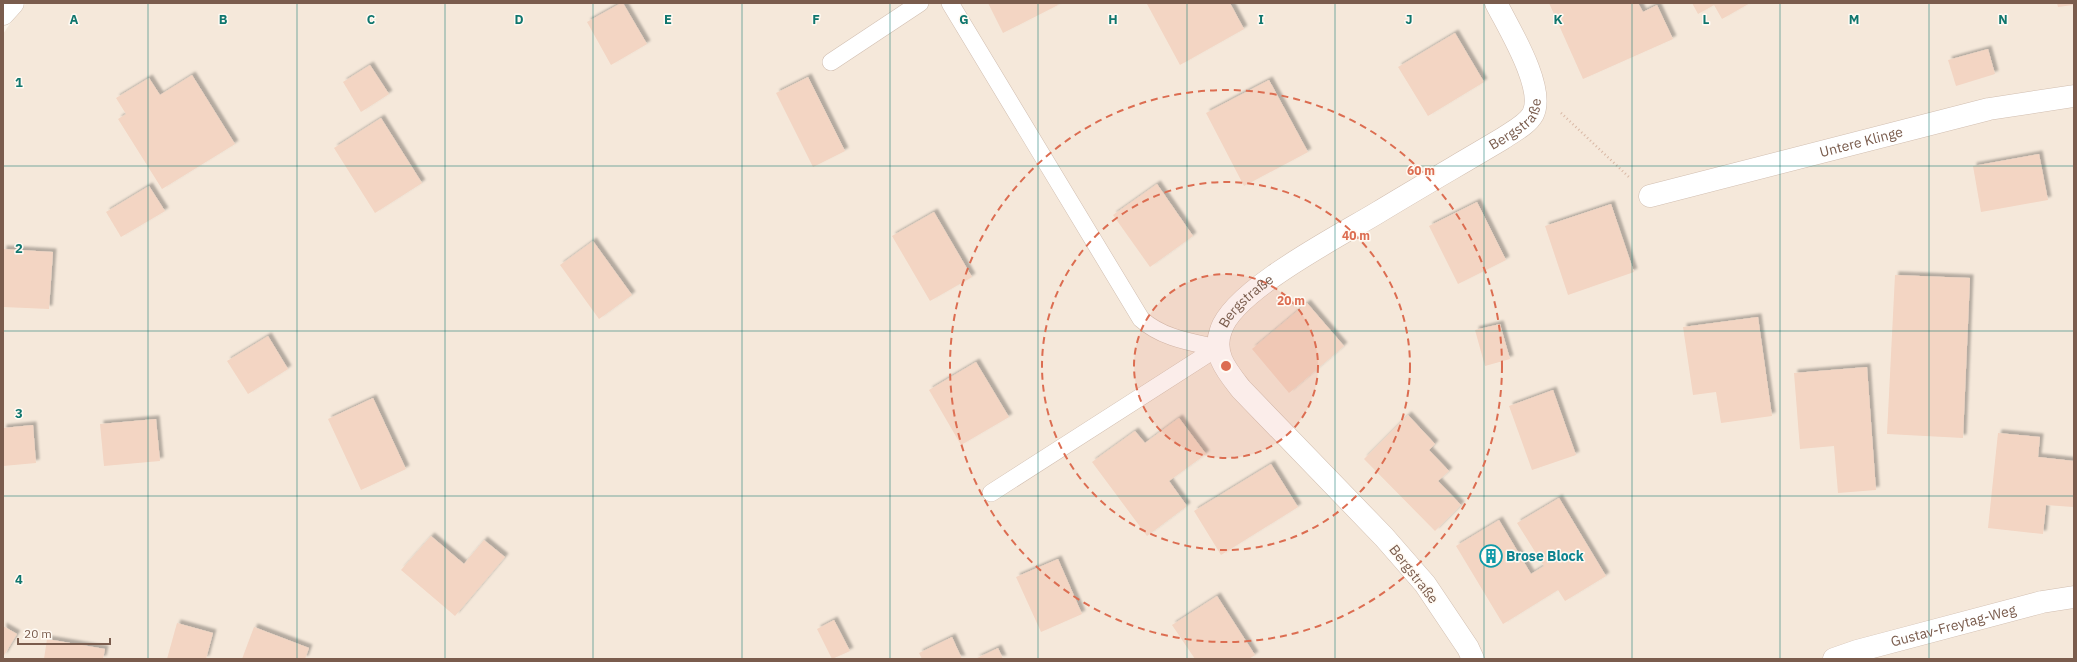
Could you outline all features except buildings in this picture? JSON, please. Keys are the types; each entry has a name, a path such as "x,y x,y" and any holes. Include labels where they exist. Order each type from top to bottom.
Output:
{"street":[{"path":"3,14 13,3"},
{"name":"Bergstraße","path":"1473,659 1468,648 1425,584 1384,537 1241,389 1224,366 1217,348 1221,330 1231,311 1277,273 1525,123 1532,115 1535,107 1535,90 1520,51 1496,3"},
{"name":"Untere Klinge","path":"1650,196 1989,109 2074,96"},
{"name":"Gustav-Freytag-Weg","path":"1834,659 1857,651 2042,602 2074,597"}],"lane":[{"path":"831,62 920,3"},
{"path":"950,3 1141,319 1152,329 1169,337 1217,348"},
{"path":"991,493 1217,348"}],"path":[{"path":"1535,90 1650,196"}],"shaded area":[{"path":"27,3 2074,3 2074,659 3,659 3,34 20,9"}],"place":[{"name":"Brose Block","path":"1491,556"}]}
